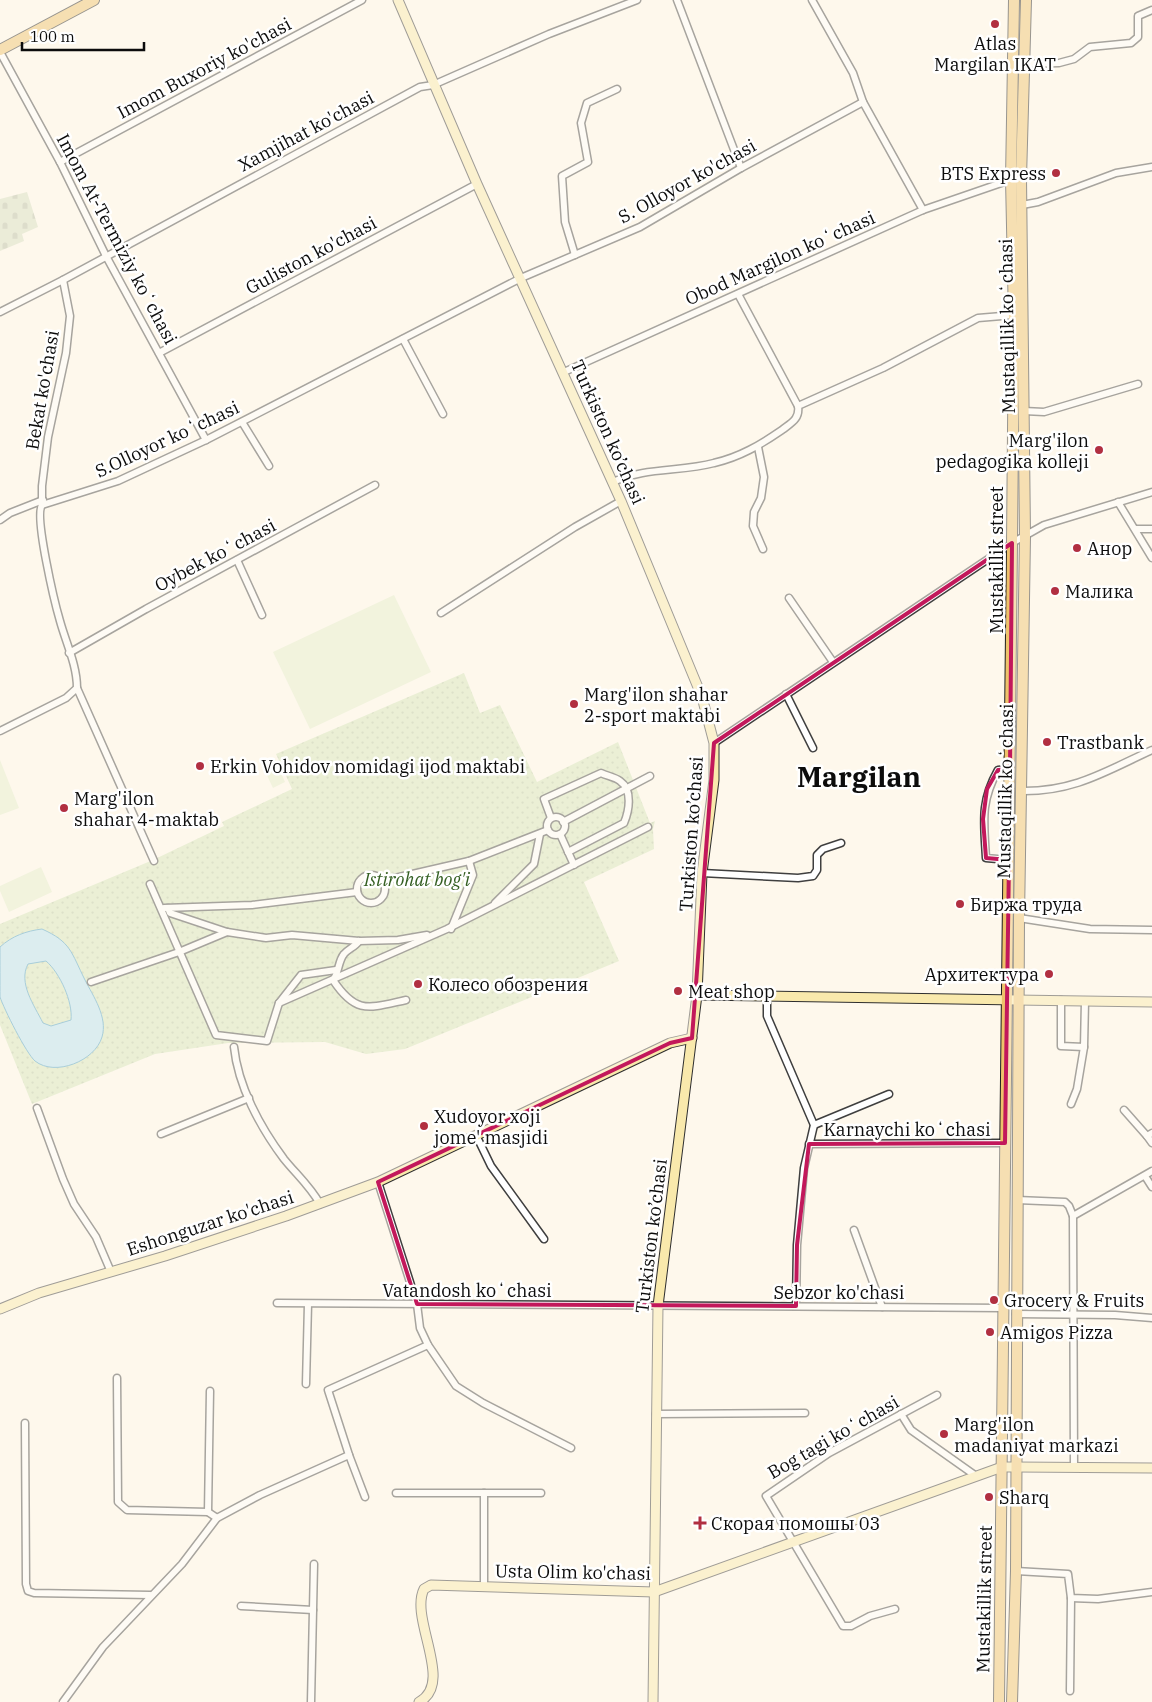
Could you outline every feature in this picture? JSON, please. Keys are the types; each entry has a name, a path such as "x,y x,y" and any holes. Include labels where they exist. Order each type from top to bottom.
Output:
{"main road":[{"path":"0,51 94,0"},
{"name":"Turkiston ko’chasi","path":"398,0 477,184 613,482 702,697 714,743 714,780 702,873 697,995 658,1306 653,1702"},
{"name":"Mustakillik street","path":"1006,1000 1016,179 1014,0"},
{"name":"Mustaqillik koʻchasi","path":"1012,1702 1016,1571 1018,1000 1025,536 1022,205 1016,179 1024,64 1026,0"},
{"path":"697,995 1152,1002"},
{"path":"1002,1467 1006,1000"},
{"name":"Eshonguzar ko'chasi","path":"0,1309 39,1293 320,1204 378,1182 670,1043 692,1038"},
{"name":"Mustakillik street","path":"999,1702 1002,1467"},
{"name":"Usta Olim ko'chasi","path":"419,1702 430,1693 433,1678 420,1601 424,1589 440,1584 654,1592 1002,1467 1152,1468"}],"street":[{"name":"Imom Buxoriy ko'chasi","path":"60,162 362,0"},
{"name":"Xamjihat ko'chasi","path":"0,312 63,280 420,87 434,86 549,34 637,0"},
{"path":"677,0 741,168"},
{"path":"812,0 853,73 863,102 923,210"},
{"path":"1024,64 1059,63 1074,59 1090,47 1131,43 1138,37 1138,16 1152,10"},
{"name":"Imom At-Termiziy koʻchasi","path":"0,51 60,162 106,256 206,440"},
{"path":"574,255 565,222 562,176 588,162 581,123 588,103 617,89"},
{"name":"S. Olloyor ko'chasi","path":"520,278 640,227 741,168 863,102"},
{"path":"1022,205 1038,202 1116,173 1152,167"},
{"name":"Obod Margilon koʻchasi","path":"564,372 923,210 1016,179"},
{"name":"Guliston ko'chasi","path":"159,353 477,184"},
{"name":"S.Olloyor koʻchasi","path":"0,520 10,513 42,502 118,481 242,422 520,278"},
{"name":"Bekat ko'chasi","path":"42,502 48,437 66,353 70,316 63,280"},
{"path":"613,482 628,475 714,464 758,447 795,420 799,412 798,406 738,294"},
{"path":"798,406 883,368 978,318 1014,315"},
{"path":"403,339 443,414"},
{"path":"1024,411 1044,412 1138,384"},
{"path":"242,422 269,466"},
{"path":"758,447 764,477 760,498 754,512 753,526 763,550"},
{"name":"Oybek koʻchasi","path":"70,654 375,485"},
{"path":"714,743 1012,543 1044,525 1152,492"},
{"path":"440,613 545,545 621,501"},
{"path":"42,502 39,513 41,534 59,619 77,676 77,688 154,861"},
{"path":"1118,502 1152,558"},
{"path":"1136,529 1152,529"},
{"path":"237,560 262,615"},
{"path":"789,598 833,662"},
{"path":"0,732 66,698 77,688"},
{"path":"786,694 813,748"},
{"path":"1021,791 1061,789 1088,781 1152,750"},
{"path":"1009,860 986,858 983,819 987,789 998,770 1010,769"},
{"path":"560,834 552,834 548,830 547,825 551,818 544,799 601,773 620,781 626,788 629,799 628,813 624,823 568,852"},
{"path":"563,822 650,776"},
{"path":"551,818 559,818 563,822 564,827 560,834"},
{"path":"278,1003 449,931 648,827"},
{"path":"382,881 469,861 548,830"},
{"path":"490,908 534,864 540,834"},
{"path":"560,834 574,865"},
{"path":"702,873 798,878 813,876 816,870 817,855 823,849 841,843"},
{"path":"449,931 473,875 469,861"},
{"path":"366,876 379,876 386,893 378,903 365,902 357,892 361,880 366,876"},
{"path":"150,884 164,908 179,952 216,1036 267,1041 278,1003 301,975 336,970"},
{"path":"164,908 252,905 357,892"},
{"path":"164,908 170,913 227,932 266,938 292,935 360,941 398,940 449,931"},
{"path":"1019,918 1090,929 1152,930"},
{"path":"91,982 179,952 227,932"},
{"path":"333,980 344,953 360,941"},
{"path":"333,980 349,1002 367,1007 406,1000"},
{"name":"Karnaychi koʻchasi","path":"767,996 767,1016 814,1125 804,1168 797,1245 796,1306"},
{"path":"1061,1000 1060,1046 1084,1047"},
{"path":"1071,1104 1077,1089 1084,1047 1085,1001"},
{"name":"Eshonguzar ko'chasi","path":"234,1047 236,1062 249,1098 277,1148 313,1191 320,1204"},
{"path":"814,1125 889,1094"},
{"path":"161,1134 249,1098"},
{"name":"Eshonguzar ko'chasi","path":"37,1108 70,1195 96,1237 110,1272"},
{"path":"1124,1110 1150,1134 1152,1143"},
{"path":"476,1134 491,1166 544,1239"},
{"name":"Karnaychi koʻchasi","path":"809,1144 1005,1143"},
{"path":"1073,1216 1152,1171"},
{"path":"1145,1176 1152,1187"},
{"path":"378,1182 417,1304 420,1328 428,1345 456,1386 483,1403 571,1448"},
{"path":"1017,1200 1064,1202 1068,1204 1073,1216 1075,1314 1074,1467"},
{"path":"854,1230 882,1307"},
{"name":"Vatandosh koʻchasi","path":"277,1303 673,1306"},
{"path":"306,1384 308,1304"},
{"name":"Sebzor ko'chasi","path":"673,1306 1004,1308"},
{"path":"1016,1314 1075,1314 1152,1318"},
{"path":"365,1497 328,1390 428,1345"},
{"path":"117,1378 118,1502 121,1507 127,1510 208,1512 217,1518"},
{"path":"208,1512 210,1391"},
{"name":"Bog tagi koʻchasi","path":"792,1543 766,1499 767,1493 829,1453 937,1394"},
{"path":"656,1414 805,1413"},
{"path":"901,1414 911,1430 976,1476"},
{"path":"25,1422 26,1584 28,1591 34,1593 150,1595"},
{"path":"63,1702 103,1647 150,1595 182,1564 217,1518 260,1495 349,1455"},
{"path":"484,1493 484,1586"},
{"path":"396,1494 542,1493"},
{"path":"792,1543 843,1626 851,1626 870,1616 895,1609"},
{"path":"311,1702 314,1564"},
{"path":"1016,1571 1068,1574 1071,1598 1070,1691"},
{"path":"1071,1598 1098,1600 1152,1592"},
{"path":"241,1606 313,1610"}],"highlighted area":[{"path":"1012,543 1010,769 998,770 987,789 983,819 986,858 1009,860 1005,1143 809,1144 797,1245 796,1306 417,1304 378,1182 670,1043 692,1038 714,743"}],"green space":[{"path":"27,192 38,227 22,234 24,241 0,251 0,199"},
{"path":"394,595 431,672 310,729 273,652"},
{"name":"Istirohat bog'i","path":"464,673 480,713 500,705 537,782 618,742 650,823 655,821 653,829 654,849 584,882 619,961 405,1049 366,1054 325,1042 228,1043 155,1054 32,1104 0,1025 0,924 153,860 224,826 222,822 292,789 276,754"},
{"path":"275,759 285,782 273,788 262,765"},
{"path":"0,760 19,808 0,815"},
{"path":"41,867 52,892 9,912 0,891 0,886"}],"water":[{"path":"42,929 65,943 73,955 95,1000 103,1022 102,1037 98,1046 83,1059 63,1067 43,1066 35,1061 10,1020 0,997 0,947 14,937","holes":["46,961 61,980 68,997 71,1013 71,1020 51,1026 43,1023 28,994 25,979 25,971 28,964"]}],"place":[{"name":"Atlas Margilan IKAT","path":"995,24"},
{"name":"BTS Express","path":"1056,173"},
{"name":"Marg'ilon pedagogika kolleji","path":"1099,450"},
{"name":"Анор","path":"1077,548"},
{"name":"Малика","path":"1055,591"},
{"name":"Marg'ilon shahar 2-sport maktabi","path":"574,704"},
{"name":"Trastbank","path":"1047,742"},
{"name":"Erkin Vohidov nomidagi ijod maktabi","path":"200,766"},
{"name":"Marg'ilon shahar 4-maktab","path":"64,808"},
{"name":"Биржа труда","path":"960,904"},
{"name":"Архитектура","path":"1049,974"},
{"name":"Колесо обозрения","path":"418,984"},
{"name":"Meat shop","path":"678,991"},
{"name":"Xudoyor xoji jome' masjidi","path":"424,1126"},
{"name":"Grocery & Fruits","path":"994,1300"},
{"name":"Amigos Pizza","path":"990,1332"},
{"name":"Marg'ilon madaniyat markazi","path":"944,1434"},
{"name":"Sharq","path":"989,1497"},
{"name":"Скорая помошы 03","path":"700,1523"}],"district":[{"name":"Margilan","path":"859,776"}]}
